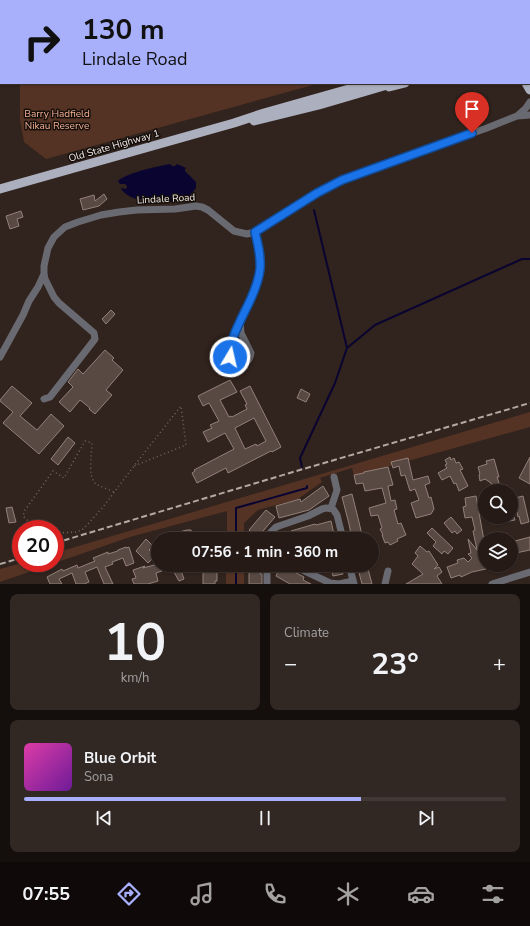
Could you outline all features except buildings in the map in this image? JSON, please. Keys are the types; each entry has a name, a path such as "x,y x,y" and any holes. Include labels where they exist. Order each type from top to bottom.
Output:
{"main road":[{"path":"320,97 352,84"},
{"name":"Old State Highway 1","path":"0,189 366,84"},
{"name":"Old State Highway 1","path":"234,123 251,122 269,118 391,84"},
{"path":"336,100 360,96 402,84"}],"street":[{"path":"517,116 530,102"},
{"path":"240,321 241,333 251,353 249,359 240,365 233,361 229,352 240,321 256,286 260,268 260,252 255,232 317,193 342,180 517,116 530,115"},
{"name":"Lindale Road","path":"44,274 48,248 54,237 65,227 101,215 137,210 175,209 196,206 208,210 234,231 247,234 255,232"},
{"path":"0,357 44,274"},
{"path":"44,274 45,279 57,301 94,333 96,338 50,397 44,399"},
{"path":"331,508 337,490 334,477"},
{"path":"271,532 276,527 308,516 324,508 331,508 338,515 342,532"},
{"path":"385,584 388,571"},
{"path":"267,572 267,584"},
{"path":"307,572 330,583 339,584 353,582 351,572"},
{"path":"492,584 530,572"}],"path":[{"path":"64,532 77,532 83,529 103,507 114,492 134,466 171,418 181,406 186,445 134,466"},
{"path":"27,520 23,516 25,510 53,471 64,478 85,441 92,443 91,478 95,484 114,492"}],"green space":[{"name":"Barry Hadfield Nikau Reserve","path":"20,84 316,84 46,159 24,142 20,120"},
{"path":"530,412 530,427 354,476 352,468 320,478 322,482 298,499 258,510 244,523 244,532 227,532 227,511 130,537 64,560 64,550"},
{"path":"12,566 12,572 29,572 0,582 0,569"},
{"path":"226,572 244,572 244,584 226,584"}],"shaded area":[{"path":"170,164 175,166 177,164 186,168 185,171 196,182 196,188 185,198 172,202 136,199 127,195 121,189 127,188 125,184 120,184 118,181 122,178 142,170"}],"waterway":[{"path":"314,210 347,348"},
{"path":"302,467 300,458 335,383 347,348 375,325 522,259 530,259"},
{"path":"236,532 236,508 307,488 307,486"},
{"path":"236,572 236,584"}],"railway":[{"path":"64,540 530,403"},
{"path":"0,564 12,561"}],"route":[{"path":"230,357 230,346 252,296 259,274 260,252 255,232 317,193 342,180 472,133"}]}
